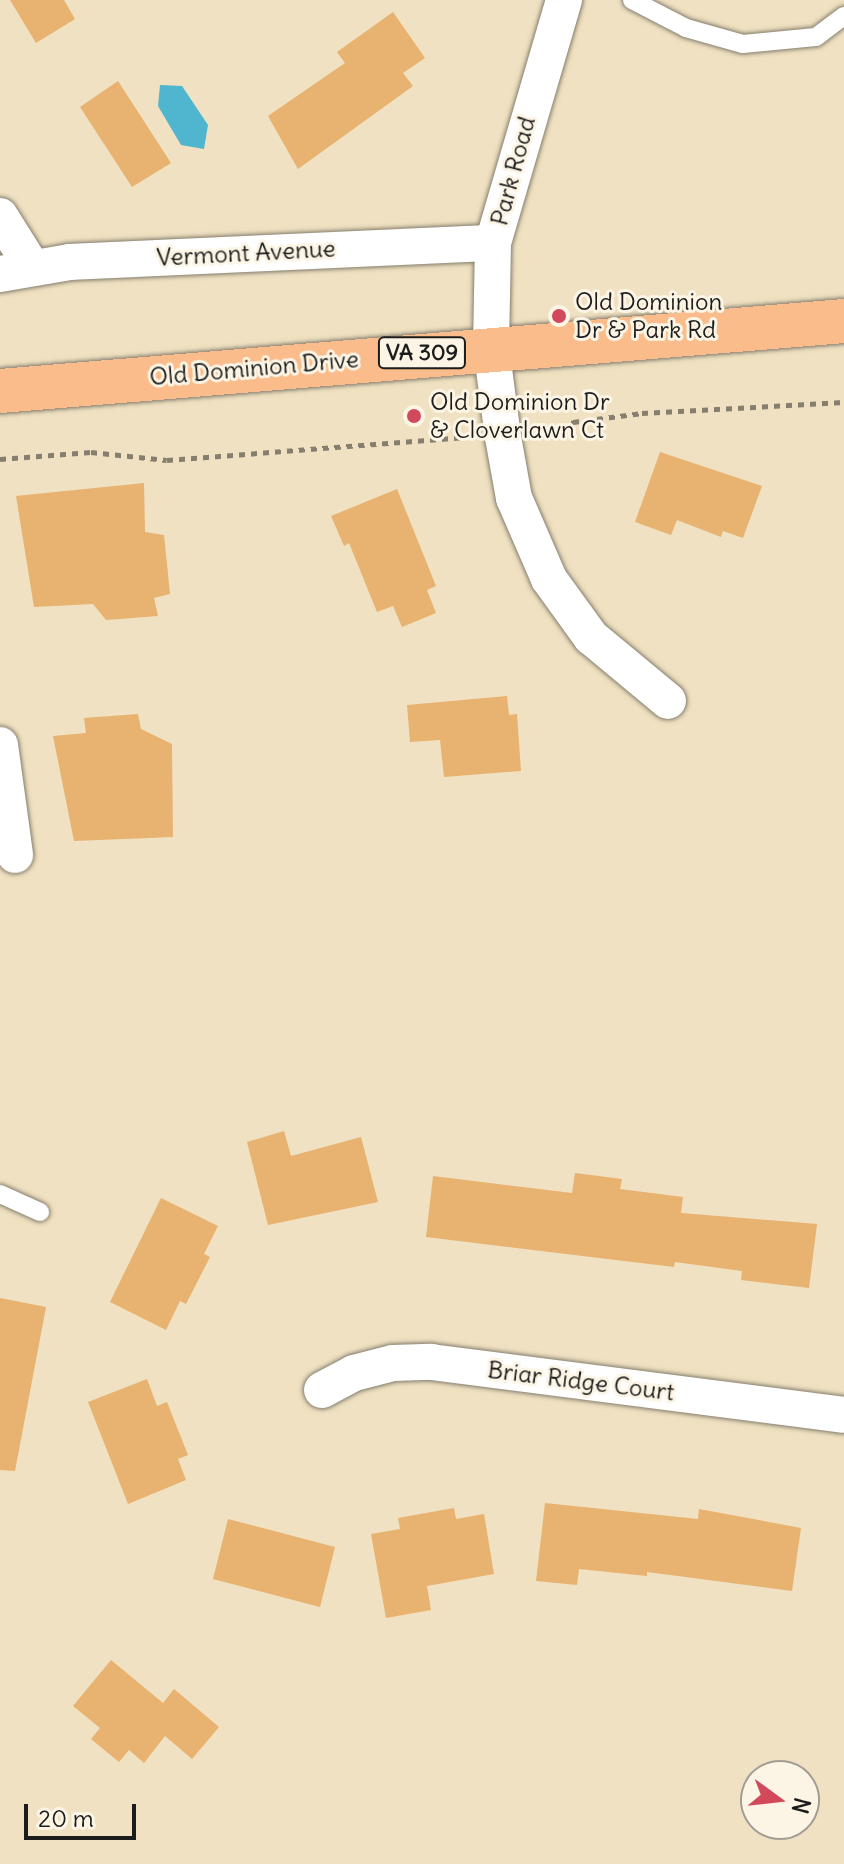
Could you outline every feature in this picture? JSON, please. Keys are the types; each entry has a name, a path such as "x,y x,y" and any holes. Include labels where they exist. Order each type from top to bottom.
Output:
{"main road":[{"name":"Old Dominion Drive","path":"0,391 491,347 844,321"}],"street":[{"name":"Park Road","path":"564,0 493,243 491,347 514,498 549,579 591,637 668,701"},
{"path":"0,216 16,270"},
{"name":"Vermont Avenue","path":"16,270 493,243"},
{"path":"0,745 15,855"},
{"name":"Briar Ridge Court","path":"322,1390 354,1373 393,1363 431,1362 844,1415"}],"lane":[{"path":"632,0 686,28 743,44 816,37 844,16"},
{"path":"0,1194 40,1212"}],"path":[{"path":"539,438 573,422 642,413 844,402"},
{"path":"0,459 91,452 167,460 466,437"}],"water":[{"path":"160,85 182,86 208,125 204,149 181,145 158,106"}],"building":[{"path":"10,0 64,0 75,19 36,43"},
{"path":"393,12 425,58 403,73 413,86 298,169 268,116 345,63 337,52"},
{"path":"118,81 171,163 132,187 80,107"},
{"path":"660,452 762,486 743,538 723,531 721,537 677,520 671,535 635,522"},
{"path":"144,483 145,532 164,535 170,594 154,598 158,616 106,620 93,604 34,607 16,496"},
{"path":"397,489 436,586 427,590 436,613 402,627 393,606 377,612 349,543 344,546 331,516"},
{"path":"507,696 509,715 517,714 521,771 444,777 440,740 410,742 407,705"},
{"path":"138,714 141,729 172,744 173,837 74,841 53,736 86,733 84,718"},
{"path":"284,1131 291,1156 361,1137 378,1202 268,1225 247,1142"},
{"path":"575,1173 622,1179 620,1189 683,1197 681,1213 817,1224 809,1288 741,1280 742,1271 675,1262 674,1267 426,1237 433,1176 572,1193"},
{"path":"161,1198 218,1226 204,1254 210,1257 186,1304 180,1301 166,1330 110,1302"},
{"path":"0,1298 46,1307 15,1471 0,1470"},
{"path":"147,1379 157,1406 167,1402 188,1455 178,1459 186,1480 128,1504 88,1402"},
{"path":"545,1503 698,1519 699,1509 801,1528 792,1591 647,1572 647,1576 579,1569 577,1585 536,1581"},
{"path":"454,1508 456,1519 484,1514 494,1574 427,1586 431,1610 386,1618 371,1534 400,1529 398,1518"},
{"path":"228,1519 335,1547 320,1607 213,1579"},
{"path":"111,1660 163,1703 174,1689 219,1727 192,1759 165,1736 144,1763 129,1750 119,1762 91,1739 100,1728 73,1706"}],"place":[{"name":"Old Dominion Dr & Park Rd","path":"559,316"},
{"name":"Old Dominion Dr & Cloverlawn Ct","path":"414,416"}]}
